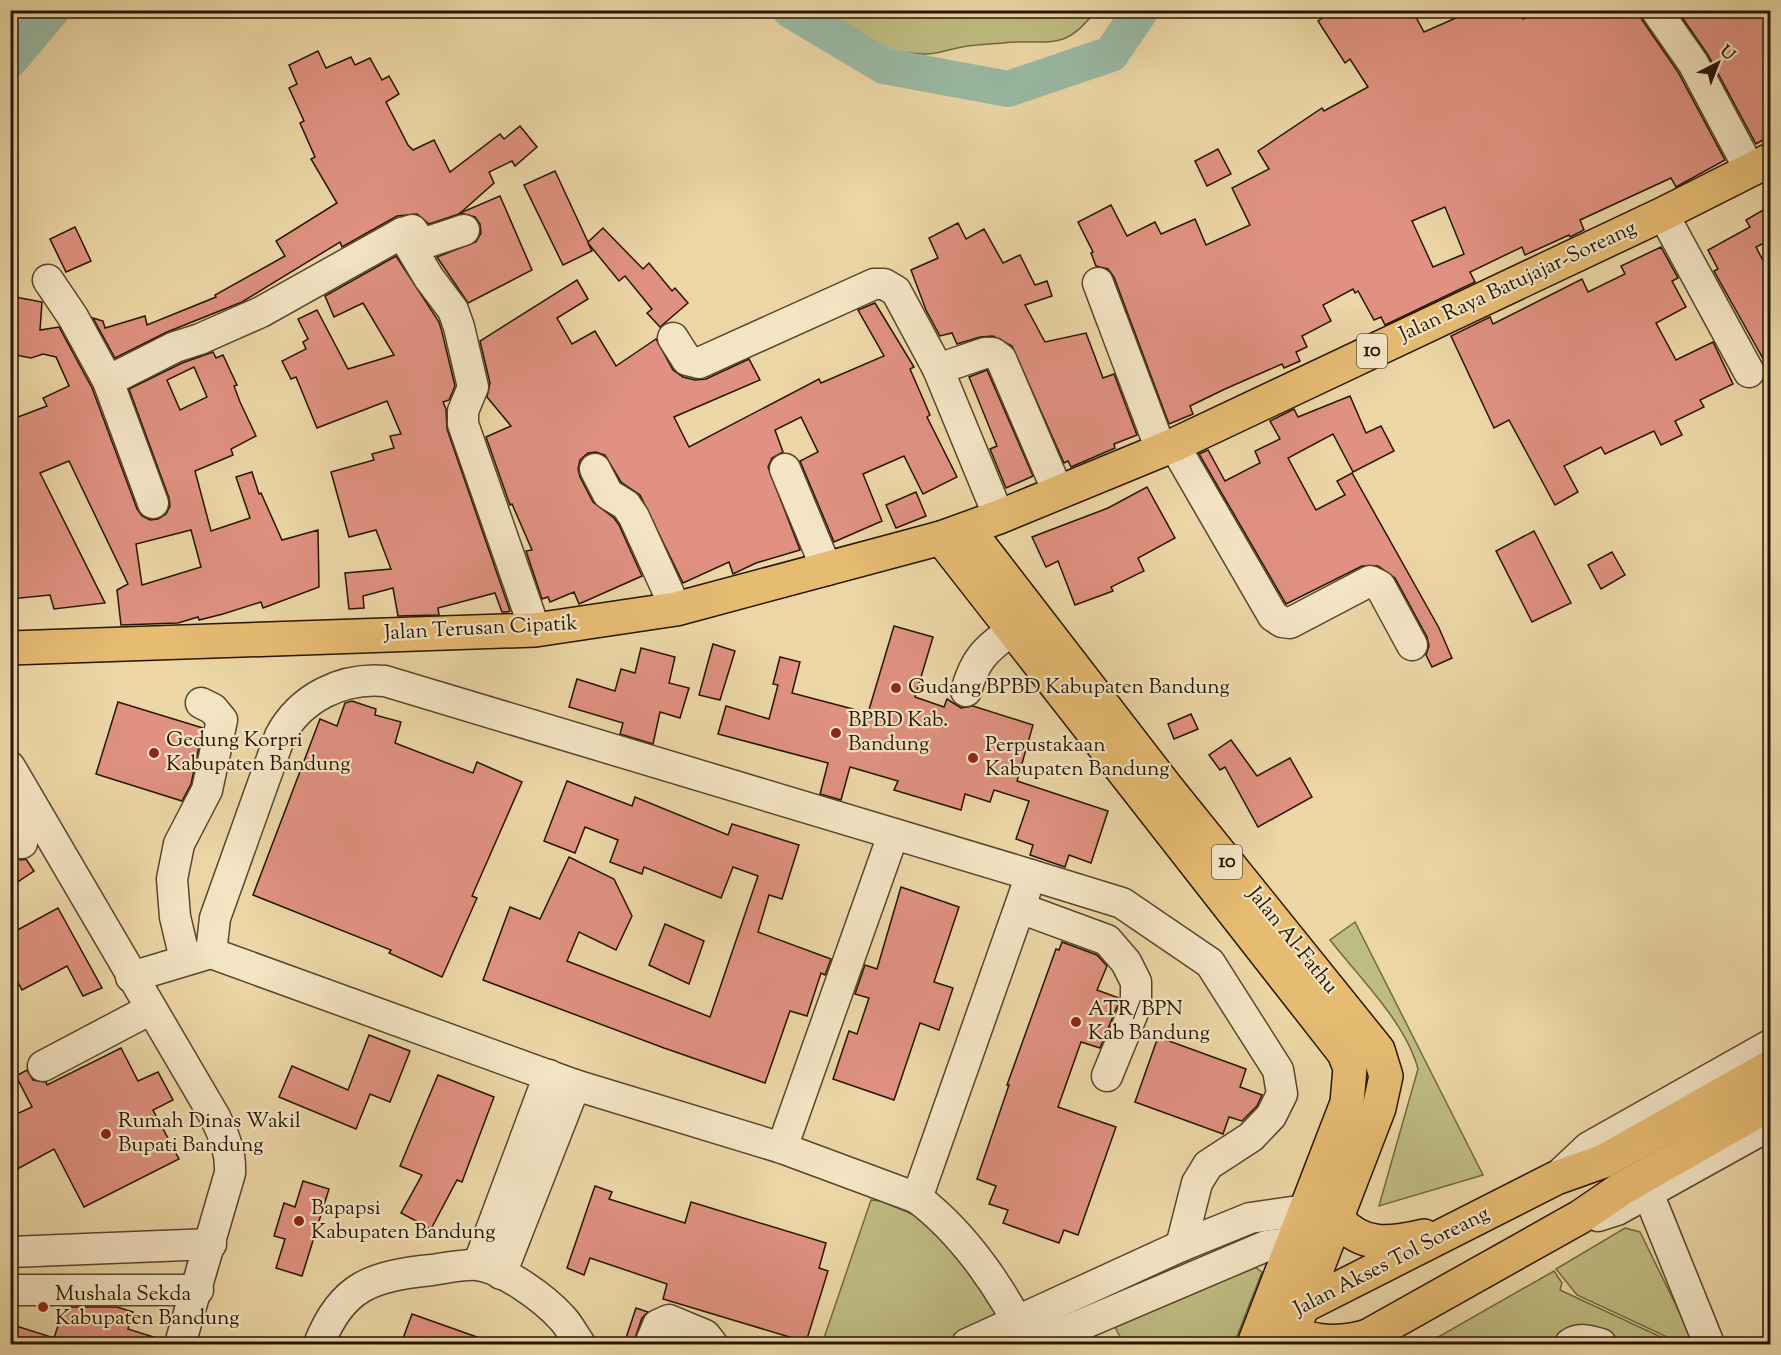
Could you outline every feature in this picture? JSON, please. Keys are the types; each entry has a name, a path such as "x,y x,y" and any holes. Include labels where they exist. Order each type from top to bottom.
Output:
{"main road":[{"name":"Jalan Raya Batujajar-Soreang","path":"954,534 1168,447 1663,214 1760,165"},
{"name":"Jalan Terusan Cipatik","path":"10,648 535,630 676,609 954,534"},
{"name":"Jalan Al-Fathu","path":"954,534 1012,630 1378,1050 1386,1076 1379,1108 1294,1329"},
{"name":"Jalan Al-Fathu","path":"954,534 1157,795 1347,1060 1351,1087 1347,1103 1258,1335"},
{"name":"Jalan Akses Tol Soreang","path":"1258,1335 1294,1329 1462,1228 1556,1178 1604,1161 1770,1067"},
{"name":"Jalan Akses Tol Soreang","path":"1294,1329 1338,1343 1362,1340 1580,1217 1641,1177 1770,1104"},
{"path":"1334,1229 1377,1244 1462,1228"}],"street":[{"path":"1656,10 1760,165"},
{"path":"1663,214 1749,372"},
{"path":"108,381 175,347 200,339 261,312 402,233 412,230 422,244 464,230"},
{"path":"402,233 429,278 453,310 459,327 473,387 463,411 463,424 535,630"},
{"path":"48,280 73,317 108,381 153,503"},
{"path":"1098,283 1168,447 1273,616 1282,622 1290,623 1370,581 1375,582 1412,645"},
{"path":"673,338 687,360 699,363 874,284 884,284 896,291 938,369 999,517"},
{"path":"938,369 985,353 993,353 1001,359 1058,492"},
{"path":"596,469 608,495 626,505 634,516 676,609"},
{"path":"785,469 826,570"},
{"path":"966,691 974,665 986,650 1012,630"},
{"path":"198,956 215,918 280,736 288,721 316,695 371,680 385,681 1122,903 1210,963 1278,1070 1282,1094 1271,1116 1251,1137 1208,1165 1197,1183 1181,1246"},
{"path":"198,956 175,917 172,879 179,844 194,819 207,790 222,720 213,709 201,703"},
{"path":"10,767 215,1117 230,1156 230,1173 198,1290 180,1344"},
{"path":"782,1148 893,835"},
{"path":"917,1198 1032,875"},
{"path":"1107,940 1122,903"},
{"path":"1020,908 1107,940 1126,962 1136,982 1136,1005 1107,1076"},
{"path":"131,977 198,956 562,1080 782,1148 917,1198 936,1212 965,1244 1028,1337"},
{"path":"43,1066 151,1010"},
{"name":"Jalan Akses Tol Soreang","path":"1556,1178 1589,1147 1770,1046"},
{"path":"490,1270 562,1080"},
{"name":"Jalan Akses Tol Soreang","path":"1580,1217 1603,1216 1770,1125"},
{"path":"1648,1193 1708,1344"},
{"path":"1028,1337 1181,1246 1250,1218 1334,1229"},
{"path":"967,1344 1028,1337 1266,1246 1301,1225"},
{"path":"10,1252 211,1244"},
{"path":"319,1344 327,1324 364,1284 390,1274 490,1270 535,1294 563,1318 580,1344"},
{"path":"10,1290 198,1290"},
{"path":"650,1344 658,1325 669,1320 705,1335 712,1344"},
{"path":"1570,1344 1576,1340 1589,1340 1601,1344"}],"shaded area":[{"path":"803,11 1095,11 1084,25 1064,39 977,45 926,54 894,51 862,42 831,28"},
{"path":"1355,922 1483,1175 1379,1206 1418,1069 1412,1052 1393,1018 1330,940"},
{"path":"871,1200 881,1201 933,1223 1004,1317 937,1344 822,1344"},
{"path":"1625,1228 1640,1232 1695,1344 1682,1344 1577,1295 1556,1269"},
{"path":"1255,1267 1262,1272 1234,1344 1124,1344 1115,1327"},
{"path":"1554,1271 1562,1283 1560,1290 1676,1344 1426,1344"}],"building":[{"path":"1334,10 1412,10 1424,32 1474,10 1519,10 1523,19 1544,10 1639,10 1642,20 1678,72 1725,160 1676,187 1671,178 1580,220 1584,230 1570,237 1569,235 1525,255 1522,247 1470,272 1475,282 1385,325 1381,317 1374,320 1358,291 1355,293 1353,289 1323,305 1331,321 1302,336 1307,347 1296,352 1300,361 1284,368 1282,364 1225,389 1190,406 1193,414 1169,424 1114,277 1108,269 1096,266 1091,253 1093,252 1078,222 1111,205 1127,236 1155,222 1161,234 1195,219 1206,245 1250,225 1232,188 1269,169 1258,151 1322,108 1324,111 1368,87 1350,59 1345,63 1318,21","holes":["1445,207 1464,254 1433,267 1412,221"]},
{"path":"1677,10 1770,10 1770,136 1756,144 1708,55"},
{"path":"318,51 326,68 351,57 355,65 370,58 382,80 389,76 399,94 386,102 408,145 413,150 434,140 450,172 500,134 504,139 520,126 537,147 515,166 512,161 489,172 494,183 459,214 429,224 417,214 397,216 342,247 340,242 242,302 167,332 115,358 93,318 103,321 105,328 145,316 147,325 216,297 215,295 285,256 276,241 337,203 311,159 315,157 300,123 304,121 289,88 297,84 289,65"},
{"path":"1218,149 1231,174 1207,186 1195,161"},
{"path":"555,171 588,242 603,228 643,269 649,263 672,291 675,288 688,303 660,327 647,313 652,309 625,276 619,281 588,243 592,251 563,265 524,185"},
{"path":"500,196 532,270 468,303 437,257 476,242 481,233 480,224 475,217 460,213"},
{"path":"1770,206 1770,240 1756,247 1770,274 1770,371 1714,271 1718,269 1708,250 1750,227 1746,220"},
{"path":"958,223 966,239 984,229 1003,263 1020,255 1035,285 1047,281 1052,296 1025,305 1045,342 1086,333 1103,378 1114,374 1137,435 1114,444 1115,448 1071,467 1068,461 1064,463 1012,346 993,336 980,337 957,344 952,333 940,336 926,310 911,270 938,258 929,238"},
{"path":"75,227 91,261 66,272 50,239"},
{"path":"1661,247 1678,278 1672,281 1686,307 1656,323 1676,360 1713,342 1733,384 1700,400 1704,407 1675,421 1682,435 1661,445 1654,431 1605,454 1601,447 1564,466 1578,492 1555,505 1509,420 1494,428 1451,336 1490,317 1493,324 1582,279 1588,292 1625,274 1621,266"},
{"path":"396,256 439,322 455,386 449,400 443,402 446,409 447,429 510,611 507,612 502,612 495,593 438,608 439,615 398,616 393,588 363,596 364,608 349,609 345,573 391,569 376,530 349,537 331,472 374,460 372,454 394,448 390,436 401,434 387,401 317,428 296,377 291,379 282,361 306,349 303,342 308,339 298,319 317,310 348,369 394,355 363,303 334,317 325,296"},
{"path":"577,280 588,299 557,318 572,344 595,331 616,366 656,339 673,370 683,377 695,380 706,379 749,359 760,380 674,417 689,447 819,379 821,383 884,356 858,310 875,303 914,367 910,369 930,415 927,417 957,477 923,494 904,456 863,474 882,521 834,542 800,461 818,452 801,417 775,430 783,452 772,458 768,467 800,550 756,563 733,574 729,562 683,583 640,495 621,482 605,455 596,452 588,453 580,460 578,469 580,477 593,502 614,518 619,525 642,576 579,604 574,592 550,602 548,597 542,599 526,551 532,550 512,504 510,505 486,437 511,426 487,397 490,383 480,341"},
{"path":"10,296 42,302 40,330 59,327 92,388 137,509 142,516 150,520 158,519 166,514 170,506 169,498 129,389 182,363 213,352 216,358 223,355 237,385 234,386 240,402 256,436 231,449 233,455 195,471 211,531 250,518 236,477 252,472 259,494 261,493 282,540 318,530 319,587 263,608 261,602 199,620 198,617 178,623 121,625 117,590 128,584 69,461 40,473 105,603 54,609 50,595 10,599 10,420 47,406 43,398 69,386 56,357 43,354 31,358 10,354 10,329 16,329","holes":["194,367 207,397 180,410 167,380","191,530 201,567 142,585 136,544"]},
{"path":"987,370 1033,476 1006,488 990,449 997,446 969,377"},
{"path":"1350,396 1366,433 1381,426 1394,451 1353,472 1333,434 1288,458 1316,510 1345,495 1337,481 1352,473 1439,628 1452,658 1432,667 1426,655 1429,646 1427,637 1395,578 1378,566 1362,566 1286,604 1199,454 1208,450 1225,481 1260,463 1255,451 1280,439 1270,421 1294,409 1298,417"},
{"path":"1147,487 1175,538 1138,558 1144,571 1111,587 1113,591 1075,605 1058,561 1046,567 1032,537 1108,508"},
{"path":"916,492 926,516 896,528 886,505"},
{"path":"1534,531 1571,603 1532,622 1496,551"},
{"path":"1612,552 1625,575 1601,589 1588,565"},
{"path":"894,626 933,637 915,697 944,707 947,699 961,708 973,706 1033,725 1017,781 1108,811 1091,863 1069,855 1065,867 1030,855 1033,845 1016,839 1029,801 994,790 990,802 965,794 961,810 894,790 898,781 850,767 841,800 820,794 828,763 718,734 726,706 769,719 778,685 773,684 780,657 800,662 792,693 868,713"},
{"path":"713,644 735,651 720,700 699,695"},
{"path":"641,648 675,657 669,683 689,688 680,718 660,712 653,744 620,734 623,723 569,707 577,679 615,691 621,669 635,673"},
{"path":"352,701 376,709 375,715 401,722 395,743 473,773 477,762 522,782 472,896 477,898 442,977 389,953 391,950 253,895 320,719 337,726 345,703"},
{"name":"Gedung Korpri Kabupaten Bandung","path":"118,702 203,728 191,784 182,801 96,774"},
{"path":"1191,714 1198,729 1174,739 1168,724"},
{"path":"1231,740 1257,776 1290,758 1312,797 1258,827 1225,767 1220,770 1209,755"},
{"path":"567,781 632,806 635,797 728,835 732,824 799,845 782,899 769,895 758,932 831,959 825,975 821,973 807,1016 790,1011 765,1083 483,980 510,907 540,919 569,857 614,879 632,916 616,950 579,932 567,961 710,1017 758,876 733,867 721,898 644,867 642,874 610,862 618,840 585,827 575,853 544,841"},
{"path":"10,855 21,860 26,859 34,871 10,887"},
{"path":"901,887 959,907 934,982 953,988 939,1030 920,1023 894,1100 833,1079 849,1031 857,1034 869,998 855,994 865,965 877,969"},
{"path":"58,908 102,988 83,996 67,966 22,990 10,968 10,934"},
{"path":"665,924 704,941 689,984 649,965"},
{"path":"1062,942 1097,955 1107,966 1097,990 1119,998 1119,1002 1100,1048 1081,1042 1058,1107 1116,1127 1078,1235 1064,1230 1059,1243 1003,1223 1008,1210 989,1204 996,1186 977,1179 1009,1085 1007,1085 1056,949 1059,950"},
{"path":"369,1035 410,1051 390,1102 370,1094 356,1129 279,1097 292,1066 348,1090"},
{"path":"1158,1037 1246,1069 1240,1087 1262,1095 1257,1106 1242,1121 1229,1117 1223,1134 1135,1102"},
{"name":"Rumah Dinas Wakil Bupati Bandung","path":"121,1048 138,1081 158,1072 173,1100 153,1110 179,1159 84,1207 54,1149 10,1173 10,1117 32,1107 16,1076 27,1070 33,1080 46,1082 47,1085"},
{"path":"438,1075 494,1097 462,1182 457,1180 431,1229 401,1213 422,1175 400,1166"},
{"name":"Bapapsi Kabupaten Bandung","path":"303,1181 329,1189 302,1276 276,1268 285,1239 274,1236 284,1203 295,1207"},
{"path":"595,1186 612,1192 609,1199 685,1223 691,1202 826,1243 819,1268 828,1271 806,1342 663,1299 667,1284 590,1258 584,1275 567,1268"},
{"path":"64,1307 117,1307 133,1312 128,1329 163,1340 163,1344 10,1344 10,1324 54,1338"},
{"path":"636,1308 648,1312 642,1318 633,1344 624,1344"},
{"path":"412,1314 491,1342 490,1344 401,1344"}],"waterway":[{"path":"10,60 52,10"},
{"path":"790,10 884,66 1008,89 1111,54 1141,10"}],"place":[{"name":"Gudang BPBD Kabupaten Bandung","path":"896,688"},
{"name":"BPBD Kab. Bandung","path":"836,733"},
{"name":"Gedung Korpri Kabupaten Bandung","path":"154,753"},
{"name":"Perpustakaan Kabupaten Bandung","path":"973,758"},
{"name":"ATR/BPN Kab Bandung","path":"1076,1022"},
{"name":"Rumah Dinas Wakil Bupati Bandung","path":"106,1134"},
{"name":"Bapapsi Kabupaten Bandung","path":"299,1221"},
{"name":"Mushala Sekda Kabupaten Bandung","path":"43,1307"}]}
